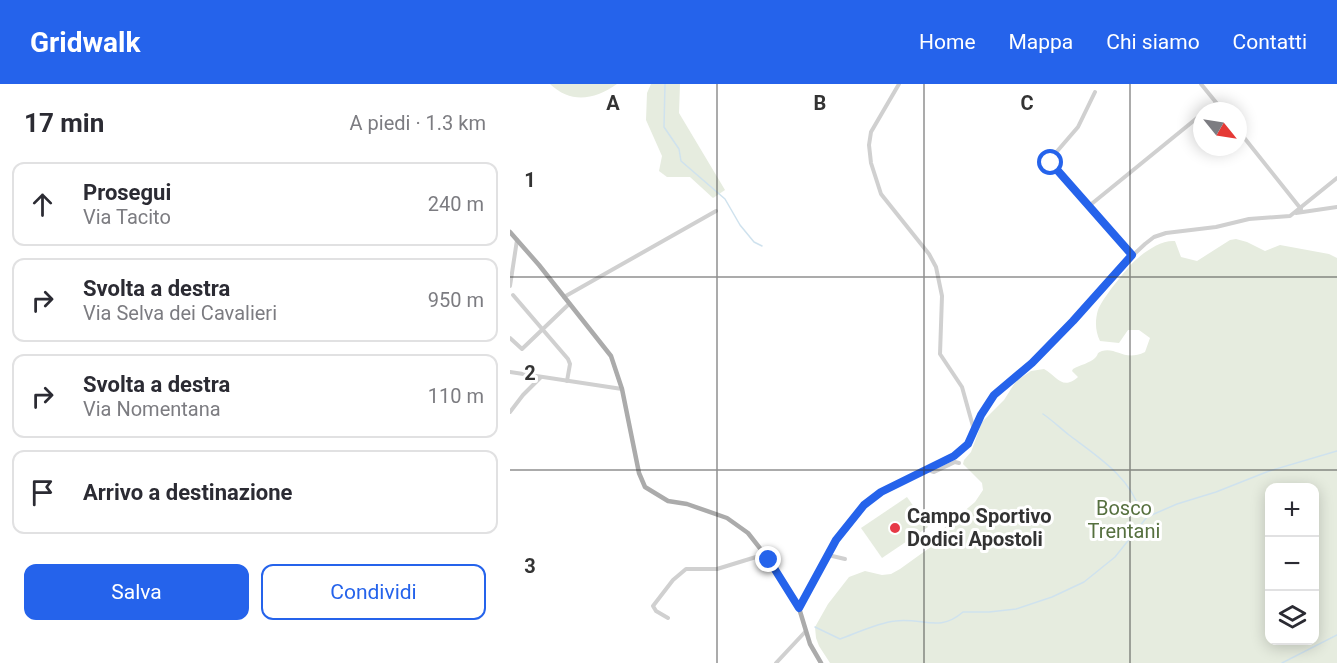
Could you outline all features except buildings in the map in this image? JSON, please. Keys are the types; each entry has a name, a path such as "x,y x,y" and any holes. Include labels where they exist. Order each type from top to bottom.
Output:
{"main road":[{"path":"510,232 609,354 622,389 639,473 645,488 668,501 694,506 734,521 748,533 799,608 805,632 821,663"}],"street":[{"path":"899,84 871,132 869,145 871,163 881,194 929,254 937,271 942,296 940,355 962,387 974,431"},
{"path":"1201,84 1215,102"},
{"path":"1095,92 1077,129 1051,160 1132,255"},
{"path":"1089,206 1193,121"},
{"path":"1247,141 1301,209"},
{"path":"1296,213 1337,178"},
{"path":"799,608 844,529 870,499 965,448 982,412 994,395 1032,363 1132,255 1148,241 1161,234 1337,207"},
{"path":"564,297 716,211"},
{"path":"510,286 517,239"},
{"path":"513,296 569,361 567,381"},
{"path":"510,338 522,350 569,304"},
{"path":"510,372 622,389"},
{"path":"510,412 523,395 542,377"},
{"path":"930,468 934,472 955,462 959,463"},
{"path":"828,555 845,559"},
{"path":"668,618 654,610 653,606 672,581 683,571 691,568 717,569 766,557"},
{"path":"776,663 805,632"}],"green space":[{"path":"550,84 617,84 600,94 583,98 566,95"},
{"path":"651,84 680,84 679,113 725,190 713,198 690,177 667,177 659,171 662,156 646,120 647,93"},
{"name":"Bosco Trentani","path":"1236,239 1265,251 1280,245 1329,254 1337,258 1337,663 830,663 819,646 815,627 828,604 849,577 865,571 882,575 891,574 900,569 932,546 936,535 975,502 983,490 982,483 963,464 964,460 971,452 982,422 1004,400 1016,381 1031,371 1044,369 1060,381 1068,383 1078,377 1072,371 1073,369 1093,360 1102,351 1107,350 1132,356 1145,352 1150,338 1139,330 1128,330 1119,343 1100,341 1096,326 1098,310 1128,268 1150,249 1160,244 1175,241 1181,257 1197,261 1230,240"},
{"name":"Campo Sportivo Dodici Apostoli","path":"907,497 928,527 882,558 861,528"}],"waterway":[{"path":"665,84 664,127 679,149 681,161 725,199 740,225 754,242 762,246"},
{"path":"1043,414 1112,469 1130,489 1141,514 1147,517 1269,471 1337,451"},
{"path":"815,627 840,639 888,622 905,620 938,623 946,622 963,612 1016,609 1052,597 1084,582 1115,557 1147,517"},
{"path":"1282,663 1337,635"}],"place":[{"name":"Campo Sportivo Dodici Apostoli","path":"895,528"}],"route":[{"path":"769,560 799,608 836,540 864,505 879,492 954,456 965,448 987,403 1008,381 1032,363 1083,311 1132,255 1051,163"}]}
